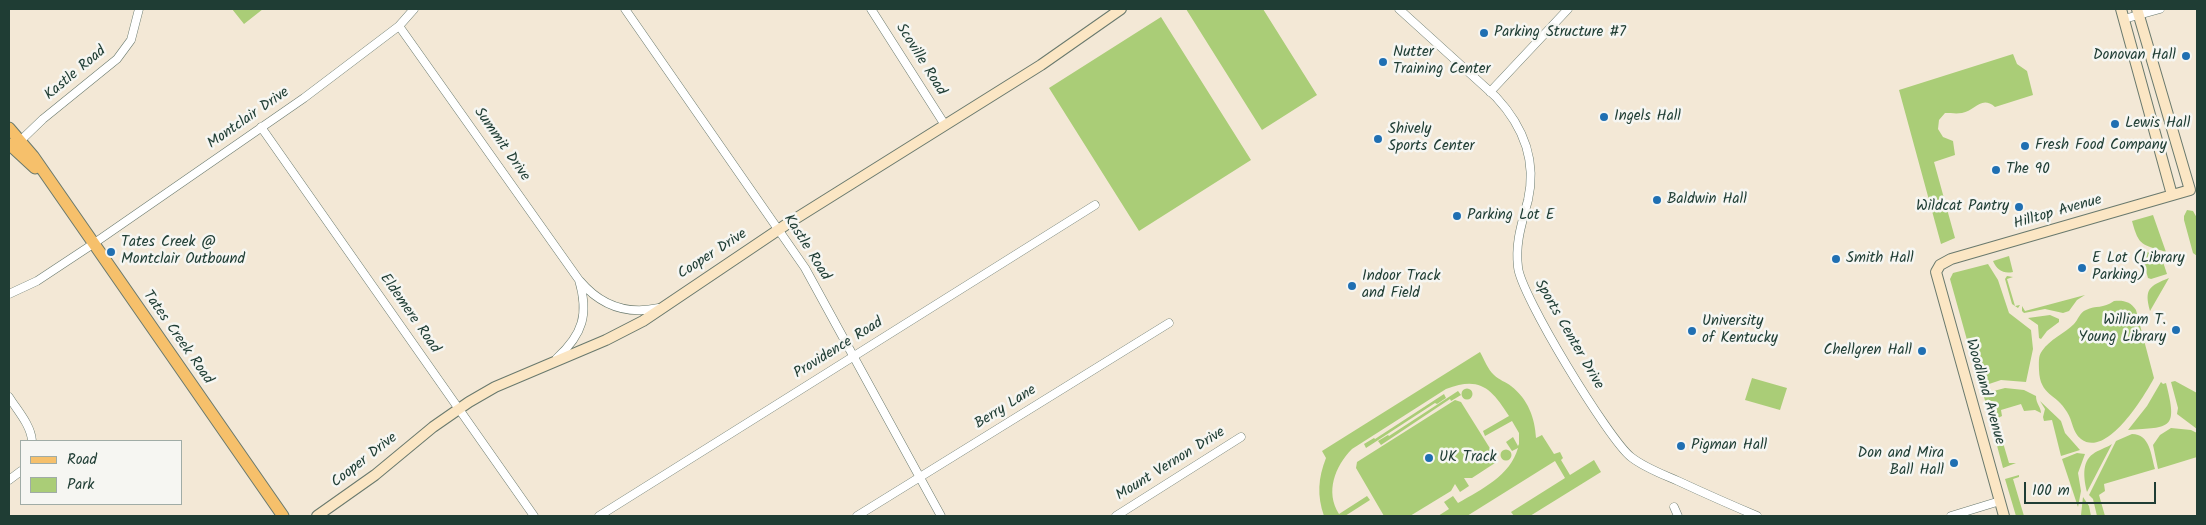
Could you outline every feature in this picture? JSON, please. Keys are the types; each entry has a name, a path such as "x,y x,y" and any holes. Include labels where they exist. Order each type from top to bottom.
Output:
{"main road":[{"name":"Cooper Drive","path":"317,516 375,475 458,408 495,387 623,332 779,229 1077,41 1121,9"},
{"path":"2138,12 2194,189"},
{"path":"2123,14 2172,195"},
{"name":"Tates Creek Road","path":"9,128 14,144 46,177 283,516"},
{"name":"Hilltop Avenue","path":"1936,276 1937,268 1943,262 2194,189"},
{"name":"Woodland Avenue","path":"1936,276 2004,516"}],"street":[{"name":"Kastle Road","path":"14,144 117,59 131,40 139,9"},
{"name":"Montclair Drive","path":"9,294 37,281 93,244 355,61 399,26 414,9"},
{"name":"Kastle Road","path":"625,9 805,268 941,516"},
{"name":"Scoville Road","path":"871,9 945,125"},
{"name":"Sports Center Drive","path":"1399,9 1490,92 1509,112 1524,138 1532,178 1518,236 1518,268 1522,284 1590,402 1618,445 1630,456 1658,472 1757,516"},
{"path":"1490,92 1568,9"},
{"path":"2123,14 2160,9"},
{"name":"Summit Drive","path":"399,26 579,280 591,293 614,307 645,311 663,307"},
{"name":"Eldemere Road","path":"261,127 534,516"},
{"name":"Providence Road","path":"599,516 1095,205"},
{"name":"Summit Drive","path":"554,361 573,342 583,322 584,300 579,280"},
{"name":"Berry Lane","path":"858,516 1169,323"},
{"path":"9,396 32,435 32,440"},
{"name":"Mount Vernon Drive","path":"1116,516 1241,437"},
{"path":"9,480 20,472"},
{"path":"1951,516 2000,501"},
{"path":"1674,507 1678,516"}],"green space":[{"path":"232,9 263,9 244,24"},
{"path":"1186,9 1263,9 1317,95 1262,130"},
{"path":"1161,17 1251,160 1139,231 1049,88"},
{"path":"2013,54 2017,64 2027,71 2033,95 1995,107 1982,103 1967,112 1945,113 1939,120 1938,129 1943,137 1953,141 1955,155 1934,162 1955,238 1941,244 1899,90"},
{"path":"2187,210 2193,211 2197,218 2197,256 2193,253 2184,220"},
{"path":"2153,215 2166,252 2147,246 2140,240 2134,229 2132,221"},
{"path":"2141,249 2162,259 2167,274 2151,279 2148,278"},
{"path":"2009,256 2013,272 2001,271 1996,267 1993,261"},
{"path":"1988,264 1998,280 2009,313 2031,330 2033,349 2026,382 2001,380 1983,386 1979,383 1950,279 1953,273"},
{"path":"2007,276 2013,277 2007,279 2015,306 2012,304 2005,279"},
{"path":"2169,278 2150,311 2148,293 2150,289 2157,283"},
{"path":"2085,295 2077,300 2069,311 2063,313 2045,309 2024,313 2022,311 2022,306 2025,311"},
{"path":"2114,301 2127,302 2136,310 2154,378 2134,410 2124,422 2113,433 2102,440 2091,443 2078,436 2063,406 2045,390 2040,378 2039,357 2045,347 2074,324 2084,311"},
{"path":"2050,315 2059,319 2059,322 2047,331 2041,339 2039,338 2038,325 2028,318"},
{"path":"1480,352 1492,373 1511,386 1522,397 1530,409 1536,438 1542,435 1554,454 1560,452 1563,458 1561,460 1570,475 1594,460 1601,472 1530,516 1514,516 1511,512 1565,478 1555,461 1467,516 1438,516 1449,509 1444,502 1453,496 1458,503 1502,474 1514,458 1518,448 1512,451 1506,442 1513,437 1518,446 1519,444 1519,433 1512,421 1485,436 1483,431 1509,416 1496,398 1483,387 1476,384 1458,385 1446,389 1352,449 1341,463 1334,480 1332,488 1335,506 1339,514 1367,496 1370,500 1345,516 1324,516 1319,494 1321,473 1326,458 1322,451"},
{"path":"1752,378 1787,388 1780,410 1745,400"},
{"path":"2175,381 2197,393 2197,429 2177,414 2178,408 2171,382"},
{"path":"2161,382 2163,384 2166,383 2170,398 2171,418 2168,423 2154,428 2128,430 2147,406"},
{"path":"2005,388 2024,390 2036,396 2041,413 2035,410 2024,411 2021,404 2001,410 2002,416 1996,419 2009,463 2016,463 2003,468 1984,397 1986,393"},
{"path":"1465,389 1469,389 1472,394 1471,398 1465,399 1462,396 1462,392"},
{"path":"1458,391 1461,395 1451,401 1450,399 1381,445 1378,441 1389,436"},
{"path":"1444,394 1446,398 1437,404 1435,403 1366,448 1364,444 1375,439"},
{"path":"1455,400 1461,402 1496,458 1495,463 1472,478 1464,478 1469,486 1460,492 1455,484 1451,491 1410,516 1384,516 1356,468 1357,462"},
{"path":"2040,401 2061,421 2065,433 2080,450 2061,456 2052,420 2044,421 2045,409"},
{"path":"2171,428 2191,430 2197,433 2197,457 2158,469 2153,445 2160,435"},
{"path":"2132,434 2138,435 2146,441 2155,469 2104,484 2105,491 2099,495 2105,516 2097,516 2093,499 2089,495 2116,441"},
{"path":"2112,444 2087,492 2084,477 2085,466 2089,457"},
{"path":"1504,450 1508,450 1511,455 1510,459 1504,460 1501,457 1501,453"},
{"path":"2077,453 2085,454 2078,473 2081,491 2078,507 2062,459"},
{"path":"2019,475 2019,477 2013,479 2024,516 2016,516 2005,479"},
{"path":"2083,497 2089,506 2091,516 2081,515"}],"place":[{"name":"Parking Structure #7","path":"1484,33"},
{"name":"Donovan Hall","path":"2186,56"},
{"name":"Nutter Training Center","path":"1383,62"},
{"name":"Ingels Hall","path":"1604,117"},
{"name":"Lewis Hall","path":"2115,124"},
{"name":"Shively Sports Center","path":"1378,139"},
{"name":"Fresh Food Company","path":"2025,146"},
{"name":"The 90","path":"1996,170"},
{"name":"Baldwin Hall","path":"1657,200"},
{"name":"Wildcat Pantry","path":"2019,207"},
{"name":"Parking Lot E","path":"1457,216"},
{"name":"Tates Creek @ Montclair Outbound","path":"111,252"},
{"name":"Smith Hall","path":"1836,259"},
{"name":"E Lot (Library Parking)","path":"2082,268"},
{"name":"Indoor Track and Field","path":"1352,286"},
{"name":"William T. Young Library","path":"2176,330"},
{"name":"University of Kentucky","path":"1692,331"},
{"name":"Chellgren Hall","path":"1922,351"},
{"name":"Pigman Hall","path":"1681,446"},
{"name":"UK Track","path":"1429,458"},
{"name":"Don and Mira Ball Hall","path":"1954,463"}]}
